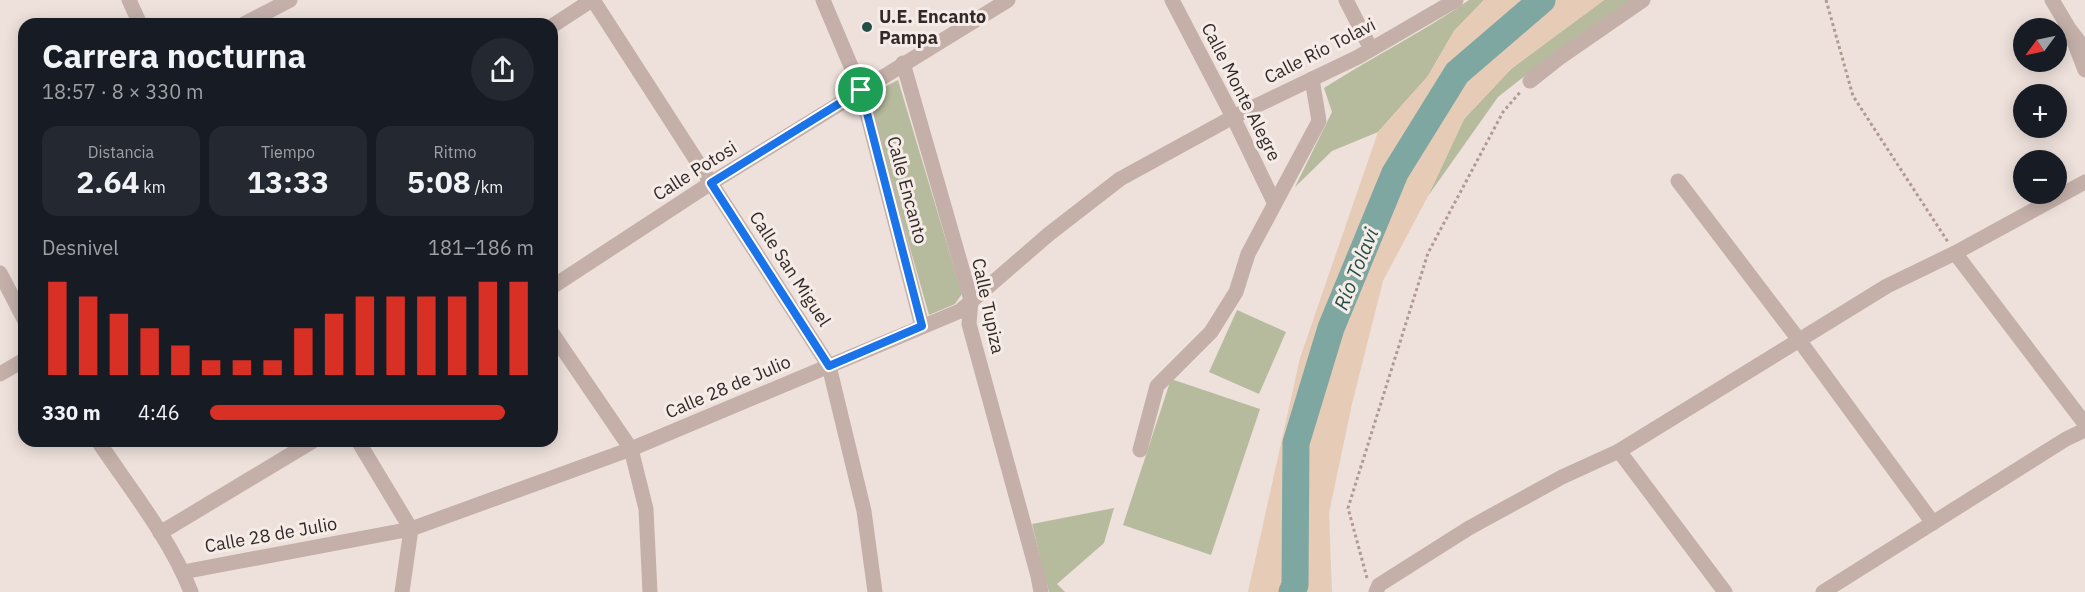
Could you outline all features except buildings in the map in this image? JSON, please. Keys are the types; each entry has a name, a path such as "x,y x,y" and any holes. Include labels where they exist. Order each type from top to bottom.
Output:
{"street":[{"path":"129,0 137,18"},
{"path":"256,18 290,0"},
{"path":"558,22 592,0"},
{"name":"Calle San Miguel","path":"592,0 829,366 864,511 875,592"},
{"name":"Calle Encanto","path":"823,0 861,90 922,326"},
{"name":"Calle Potosi","path":"558,283 711,183 1008,0"},
{"name":"Calle Monte Alegre","path":"1172,0 1274,202"},
{"path":"1346,0 1371,49"},
{"name":"Calle Río Tolavi","path":"1233,117 1371,49 1456,0"},
{"path":"1530,81 1643,0"},
{"path":"2052,0 2070,30 2085,49"},
{"path":"2070,30 2085,70"},
{"name":"Calle Tupiza","path":"903,63 971,300 969,324 1041,592"},
{"path":"1140,450 1157,386 1211,332 1236,292 1248,254 1318,121 1312,79"},
{"name":"Calle 28 de Julio","path":"183,572 411,529 631,449 960,311 1050,234 1120,179 1233,117"},
{"path":"1678,181 1799,340 1933,523"},
{"path":"1372,587 1379,585 1469,528 1562,477 1619,451 1887,286 1955,253 2085,182"},
{"path":"1955,253 2085,424"},
{"path":"0,273 18,308"},
{"path":"558,342 631,449 646,509 650,592"},
{"path":"0,374 18,364"},
{"path":"1823,592 2066,439 2085,430"},
{"path":"102,447 160,533 183,572 191,592"},
{"path":"160,533 303,447"},
{"path":"362,447 411,529 402,592"},
{"path":"1619,451 1725,592"}],"path":[{"path":"1826,0 1853,96 1955,253"},
{"path":"1372,587 1348,508 1428,254 1503,112 1530,81"}],"green space":[{"path":"1469,0 1484,0 1454,31 1428,76 1378,132 1332,151 1295,187 1332,112 1324,88"},
{"path":"1604,0 1632,0 1553,54 1498,97 1428,196 1464,119 1511,69"},
{"path":"898,80 962,294 955,304 929,315 867,96"},
{"path":"1237,310 1286,332 1259,394 1209,372"},
{"path":"1171,379 1260,409 1211,555 1123,525"},
{"path":"1114,508 1104,543 1057,584 1065,592 1049,592 1032,524"}],"sand":[{"path":"1484,0 1604,0 1511,69 1464,119 1428,196 1383,281 1352,404 1329,513 1332,592 1248,592 1300,358 1378,132 1428,76 1454,31"}],"waterway":[{"name":"Río Tolavi","path":"1292,592 1295,585 1296,443 1331,328 1395,173 1457,73 1542,0"}],"place":[{"name":"U.E. Encanto Pampa","path":"867,27"}],"route":[{"path":"861,90 922,326 829,366 711,183 861,90"}]}
